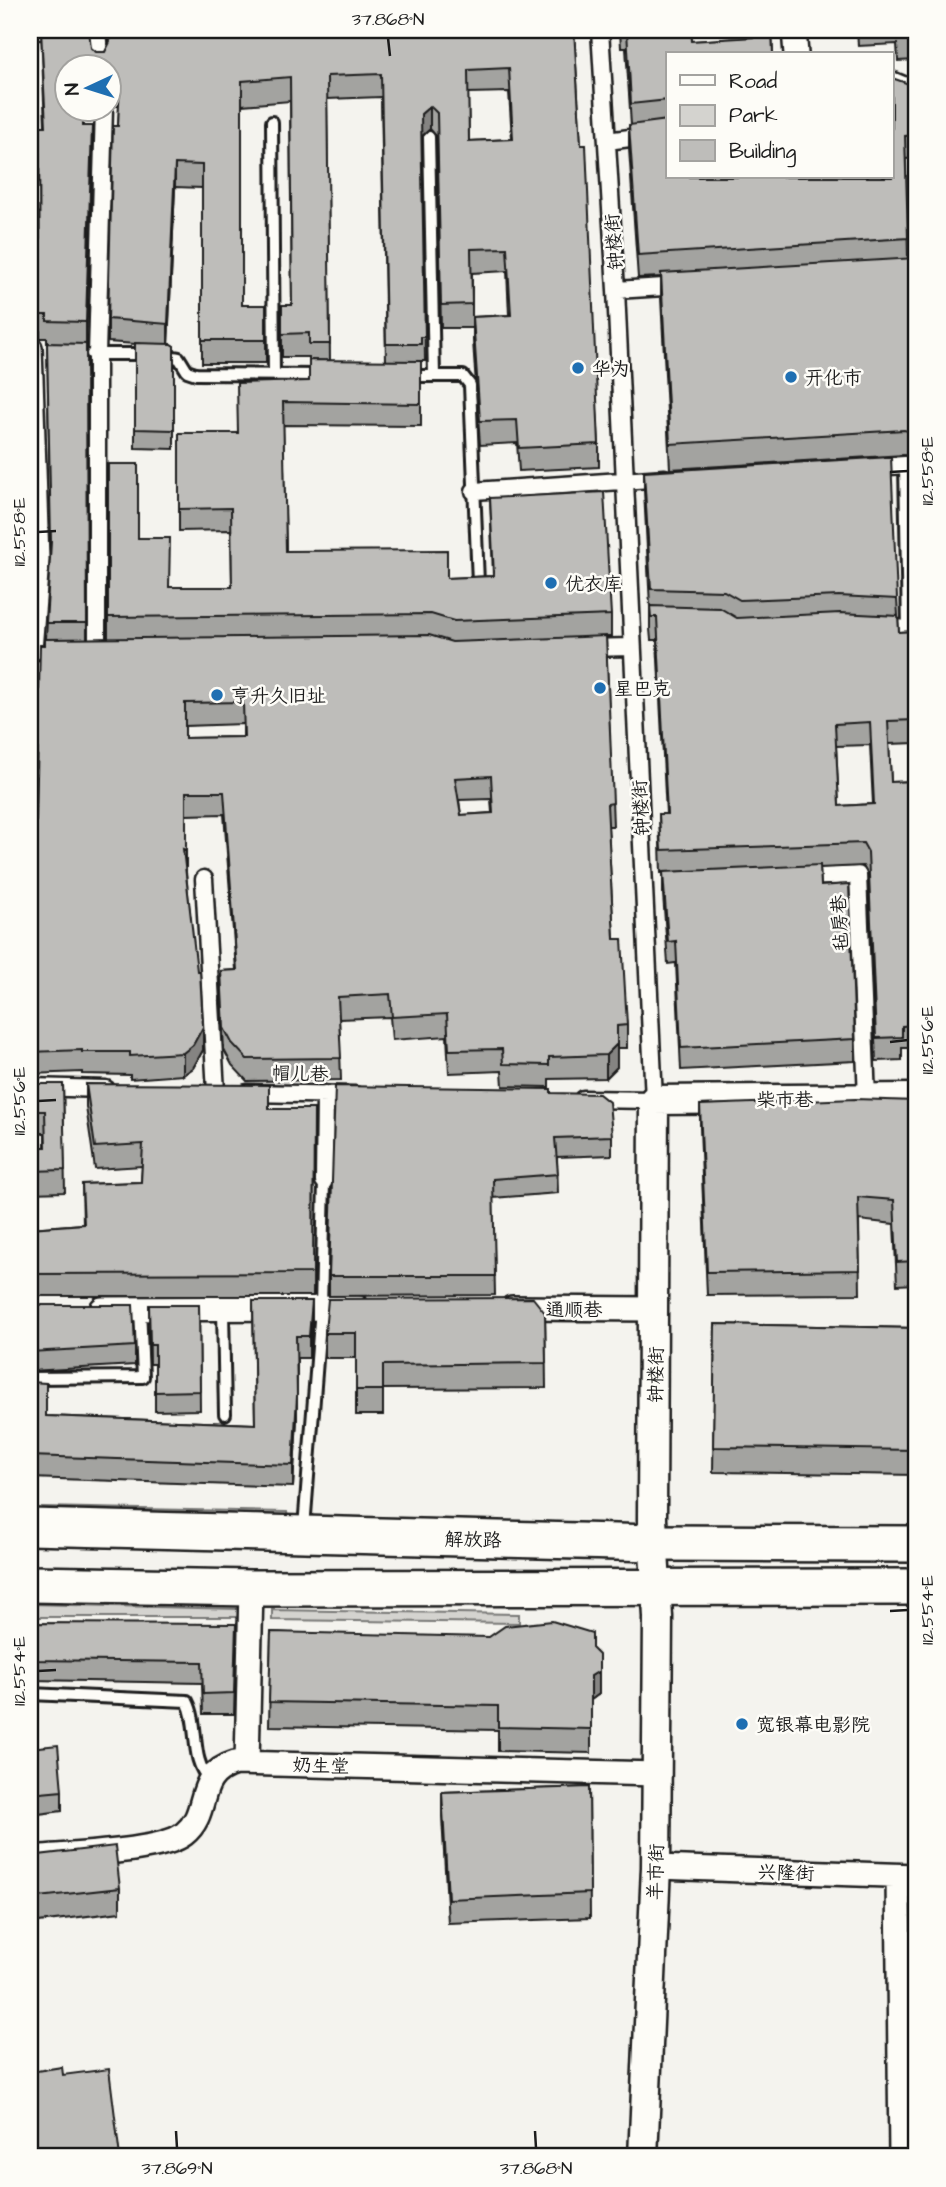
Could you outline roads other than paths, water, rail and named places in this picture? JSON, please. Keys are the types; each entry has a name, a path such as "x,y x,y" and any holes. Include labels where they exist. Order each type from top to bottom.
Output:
{"main road":[{"name":"解放路","path":"30,1527 654,1543 916,1544"},
{"path":"30,1584 251,1588 916,1587"}],"street":[{"path":"30,31 61,30"},
{"path":"97,30 99,52"},
{"name":"钟楼街","path":"600,30 616,290 654,1100 655,1587"},
{"path":"794,30 796,52"},
{"path":"894,85 916,94"},
{"path":"97,650 91,354 103,122"},
{"path":"607,141 666,133"},
{"path":"616,290 701,285"},
{"path":"34,351 34,650"},
{"path":"850,468 911,465"},
{"path":"474,491 684,477"},
{"path":"632,618 650,618"},
{"path":"867,627 912,630"},
{"path":"569,649 632,647"},
{"name":"毡房巷","path":"778,878 858,875 867,1099"},
{"name":"帽儿巷","path":"204,879 210,1092 366,1095"},
{"path":"644,884 662,883"},
{"path":"30,1087 123,1090"},
{"path":"324,1181 325,1094"},
{"name":"柴市巷","path":"654,1100 916,1098"},
{"path":"572,1099 654,1100"},
{"path":"81,1309 382,1308"},
{"name":"通顺巷","path":"489,1308 655,1309"},
{"name":"羊市街","path":"643,2157 656,1867 655,1587"},
{"path":"247,1763 251,1588"},
{"name":"奶生堂","path":"209,1780 223,1767 247,1763 657,1774"},
{"path":"30,1858 174,1841 187,1832 209,1780"},
{"name":"兴隆街","path":"656,1867 907,1876"},
{"path":"901,2157 907,1876"}],"lane":[{"path":"272,122 274,375"},
{"path":"429,136 434,376"},
{"path":"91,354 173,355 179,358 187,371 196,374 341,375"},
{"path":"394,376 463,376 470,385 478,583"},
{"path":"911,465 912,630"},
{"path":"304,1534 304,1495 321,1308 324,1181"},
{"path":"30,1378 143,1377 140,1308"},
{"path":"223,1310 225,1414"},
{"path":"30,1694 176,1698 187,1701 195,1717 198,1762 209,1780"}],"place":[{"name":"华为","path":"578,368"},
{"name":"开化市","path":"791,377"},
{"name":"优衣库","path":"551,583"},
{"name":"星巴克","path":"600,688"},
{"name":"亨升久旧址","path":"217,695"},
{"name":"宽银幕电影院","path":"742,1724"}]}
